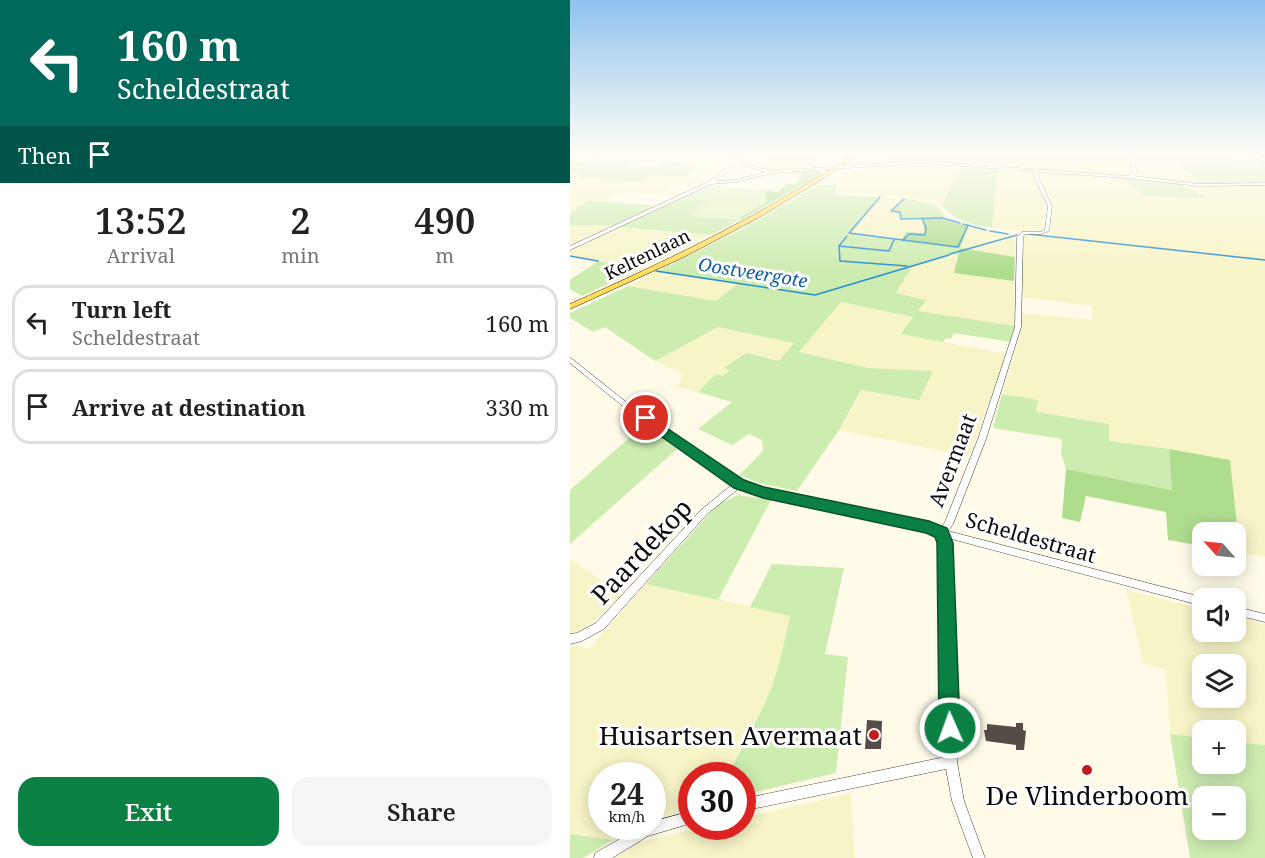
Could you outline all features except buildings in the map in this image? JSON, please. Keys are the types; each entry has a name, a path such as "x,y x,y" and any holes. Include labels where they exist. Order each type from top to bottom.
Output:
{"main road":[{"name":"Keltenlaan","path":"571,307 718,237 799,193"}],"street":[{"path":"570,248 688,193"},
{"name":"Avermaat","path":"979,858 958,801 951,762 945,543 942,533 949,524 982,439 1018,327 1020,237 1024,233 1047,231 1050,206 1044,193"},
{"name":"Scheldestraat","path":"570,360 676,442 739,484 763,492 919,525 1192,599"},
{"name":"Paardekop","path":"570,639 578,638 600,626 704,512 739,484"},
{"path":"1246,613 1265,618"},
{"path":"756,802 951,762"},
{"path":"600,858 645,831 678,821"}],"shaded area":[{"path":"570,193 625,193 608,200 588,200 570,214"},
{"path":"640,193 679,194 676,196"},
{"path":"855,193 948,193 942,205 902,196"},
{"path":"995,193 1041,193 1046,203 1043,230 1022,231 992,228"},
{"path":"1046,193 1142,193 1146,196 1211,198 1202,193 1265,193 1265,557 1246,554 1246,522 1237,522 1230,460 1109,441 1108,424 1036,412 1038,401 1002,394 1020,336 1021,313 1092,320 1092,306 1021,297 1024,235 1050,236 1054,209"},
{"path":"881,197 904,198 890,211 898,213 901,219 922,219 925,233 906,232 902,240 851,233"},
{"path":"570,225 614,225 570,245"},
{"path":"969,226 1016,235 1015,257 960,248"},
{"path":"618,227 711,235 641,269 570,255 570,251"},
{"path":"959,253 954,273 1014,281 1015,326 917,311 925,300 896,293 912,267"},
{"path":"656,272 737,284 715,301 628,286"},
{"path":"841,302 913,317 901,334 1007,354 969,456 839,430 861,390 919,400 932,371 868,368 799,352"},
{"path":"718,327 795,343 779,361 725,368 731,369 723,376 716,374 698,392 674,386 680,383 683,374 655,361"},
{"path":"570,559 622,594 585,629 570,633"},
{"path":"646,584 790,615 780,664 768,697 734,762 678,762 678,813 666,816 666,762 588,762 588,837 570,834 570,646 590,648"},
{"path":"1126,590 1192,606 1192,642 1246,642 1246,619 1265,624 1265,745 1246,743 1246,720 1192,720 1192,737 1170,734 1166,670 1143,663"},
{"path":"851,793 855,858 614,858 639,842 666,840 666,836 678,833 678,840 756,840 756,815"}],"green space":[{"path":"694,193 765,193 766,203 739,218 688,217 708,200 681,199"},
{"path":"765,193 788,193 742,219 739,218 766,203"},
{"path":"804,193 881,197 852,233 960,248 959,253 912,267 896,293 926,300 918,311 1015,326 1011,342 954,333 951,339 946,338 943,342 901,334 913,317 841,302 799,352 868,368 933,371 919,400 861,390 839,430 797,491 762,484 739,475 763,451 762,440 749,434 732,445 698,429 732,402 698,392 716,374 723,376 730,370 724,368 746,353 779,361 794,343 718,327 655,361 605,327 593,332 570,318 570,313 628,286 716,301 737,284 656,272 744,228"},
{"path":"948,193 995,193 992,228 958,219 942,205"},
{"path":"1142,193 1199,193 1209,198 1146,196"},
{"path":"904,198 936,205 945,215 922,219 900,219 898,213 890,211"},
{"path":"681,199 709,200 689,217 742,219 711,235 618,227"},
{"path":"588,200 656,206 614,225 570,225 570,214"},
{"path":"942,216 950,221 969,226 960,248 901,241 906,232 925,233 922,218"},
{"path":"960,248 1015,257 1014,281 954,273"},
{"path":"598,261 641,269 582,296 570,289 570,280"},
{"path":"1002,394 1038,400 1036,412 1109,424 1109,441 1169,449 1173,490 1066,469 1061,453 1062,439 993,428"},
{"path":"645,424 677,449 570,544 570,490"},
{"path":"1169,449 1230,460 1237,522 1192,522 1192,544 1168,540 1166,512 1086,496 1080,522 1062,518 1066,469 1172,490"},
{"path":"738,495 771,500 718,600 646,584 717,505"},
{"path":"772,564 844,568 825,654 848,657 836,773 756,792 756,762 735,762 772,686 790,616 750,607"},
{"path":"1170,734 1192,737 1192,774 1246,774 1246,743 1265,745 1265,858 1190,858"},
{"path":"570,834 588,837 588,840 613,840 583,858 570,858"}],"waterway":[{"path":"880,197 849,233 903,240"},
{"path":"904,199 891,211 900,212 901,219 922,218"},
{"path":"903,240 909,234 925,235 926,228 922,218"},
{"path":"922,218 943,218 960,223"},
{"path":"963,224 968,225"},
{"path":"903,240 958,247 968,225"},
{"path":"968,225 986,230"},
{"path":"990,231 1008,234"},
{"name":"Oostveergote","path":"1028,234 1265,260"},
{"name":"Oostveergote","path":"950,254 1017,235"},
{"path":"839,246 847,236"},
{"path":"839,246 889,251 894,240"},
{"path":"839,246 840,261 907,266"},
{"name":"Oostveergote","path":"656,271 815,295 949,255"},
{"name":"Oostveergote","path":"570,256 598,261"}],"place":[{"name":"Huisartsen Avermaat","path":"874,735"},
{"name":"De Vlinderboom","path":"1087,770"}],"route":[{"path":"646,418 676,442 739,484 763,492 929,527 942,533 945,543 950,728"}]}
